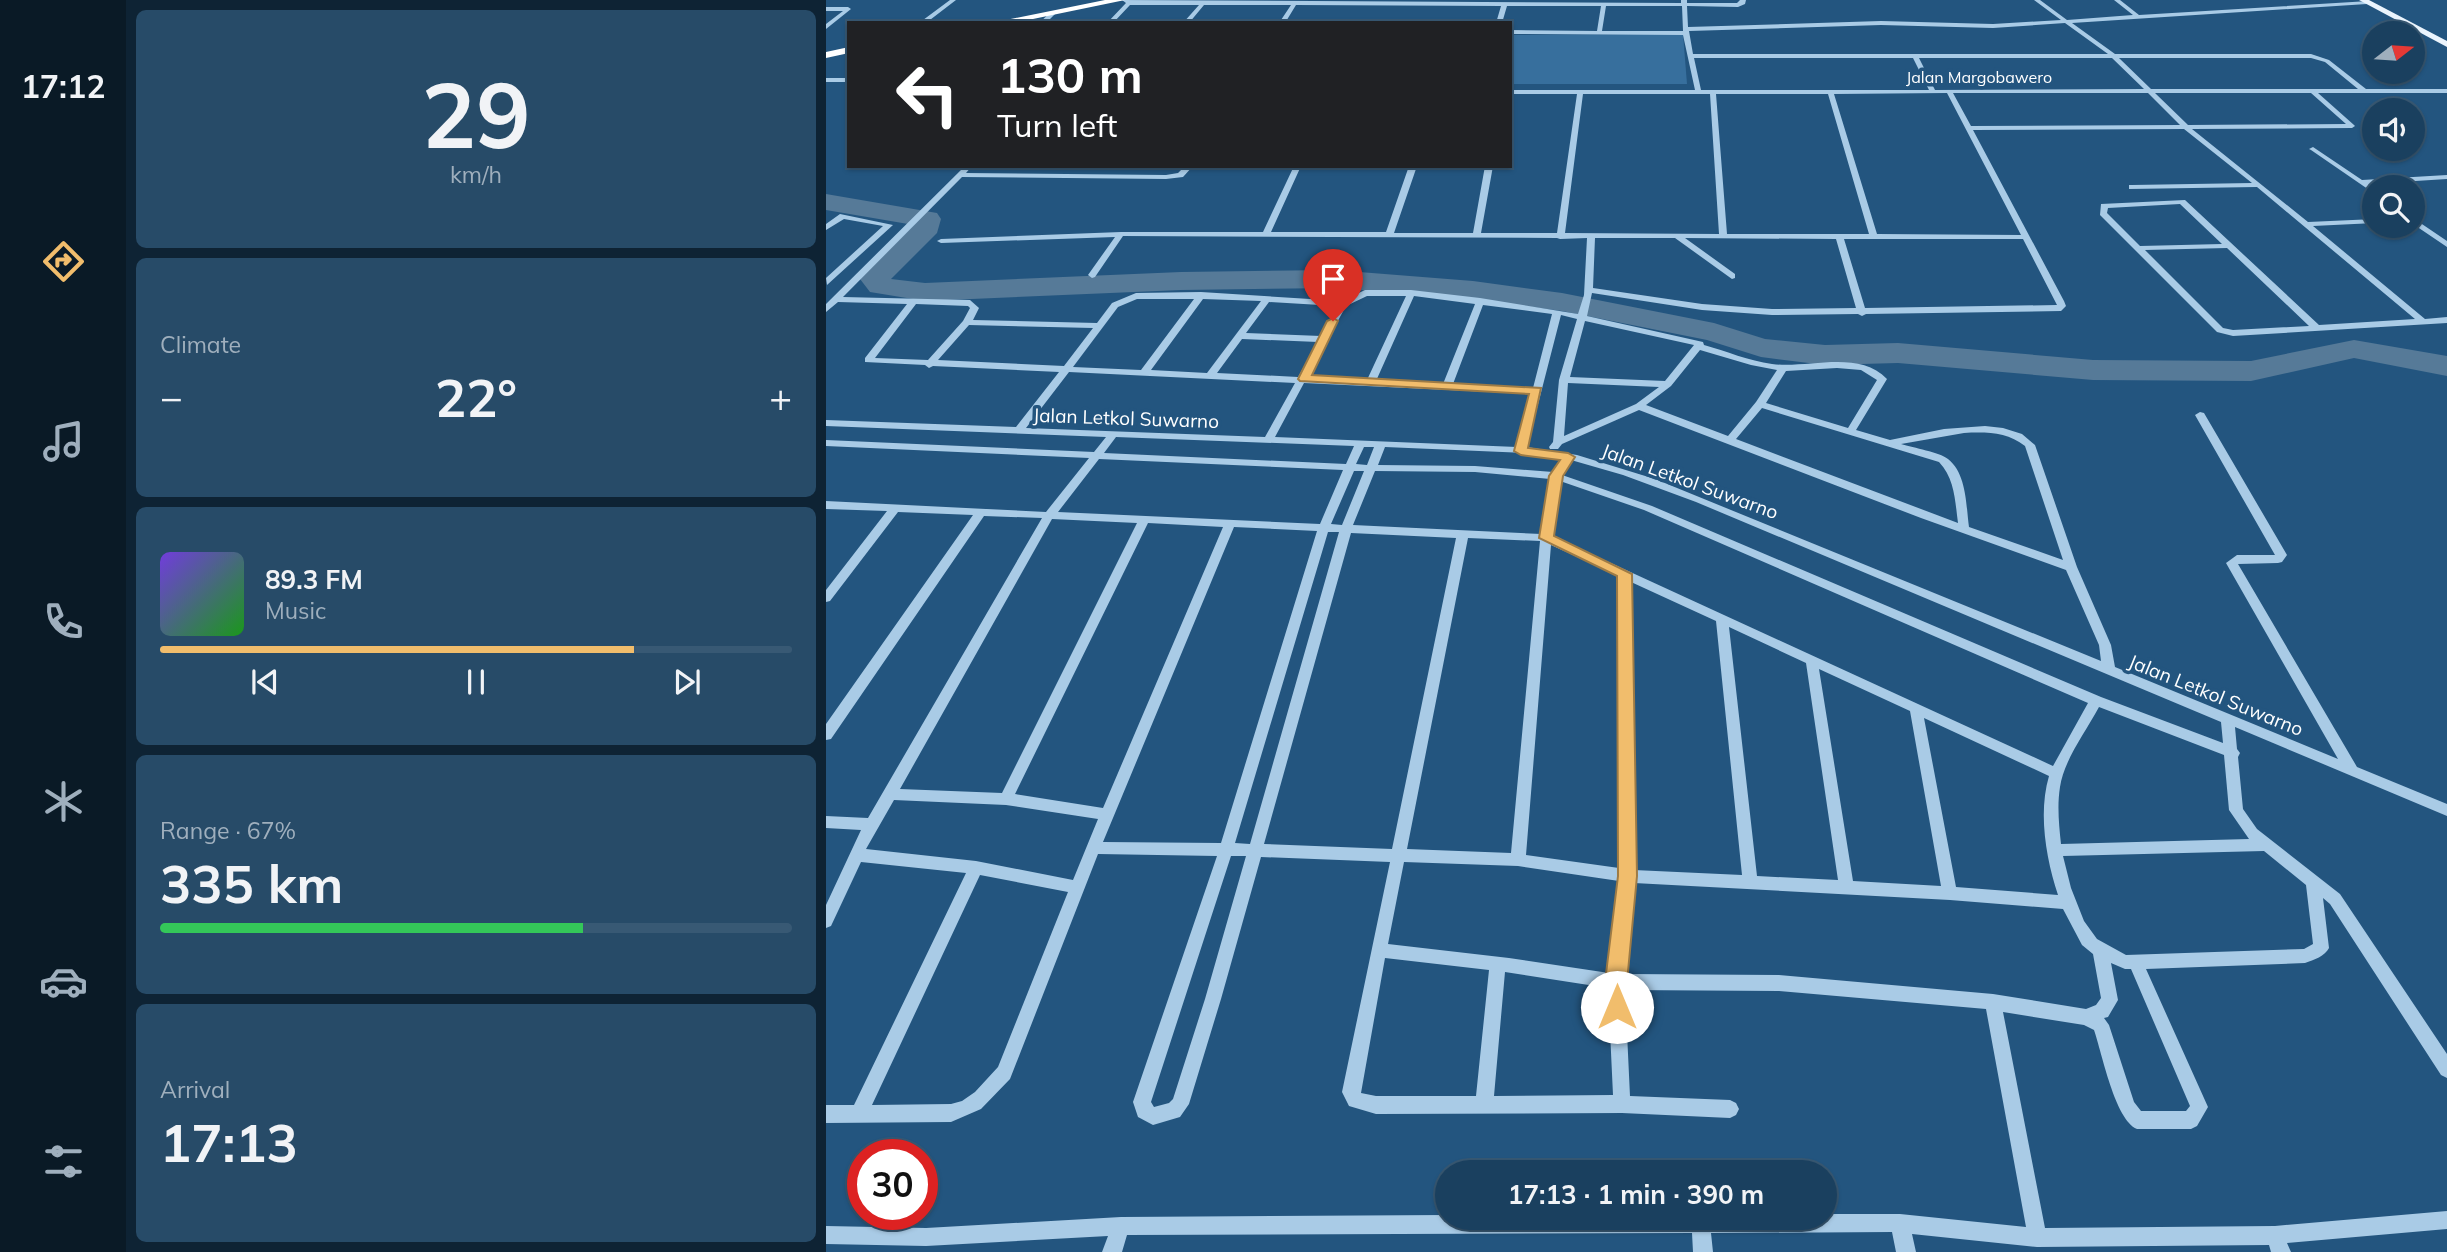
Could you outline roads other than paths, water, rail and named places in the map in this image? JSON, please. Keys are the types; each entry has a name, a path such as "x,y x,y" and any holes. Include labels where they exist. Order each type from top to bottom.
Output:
{"highway":[{"path":"1007,21 1125,1"},
{"path":"826,55 847,50"}],"main road":[{"path":"2365,1 2444,41"}],"street":[{"path":"925,21 953,0"},
{"path":"1111,21 1125,1 1740,4 1742,0"},
{"path":"2037,0 2114,56 2186,127 2424,322"},
{"path":"2117,0 2137,16"},
{"path":"1512,32 1686,31 1881,23 1993,26 2365,1"},
{"path":"1684,2 1686,31 1698,91"},
{"path":"1188,21 1203,3"},
{"path":"1283,21 1296,3"},
{"path":"1500,21 1505,3"},
{"path":"1599,33 1604,4"},
{"path":"826,9 848,10 826,27"},
{"path":"1044,21 1054,12"},
{"path":"1915,55 1933,92"},
{"path":"1692,56 2316,56 2327,61 2363,90"},
{"path":"826,80 847,78"},
{"path":"1969,128 2352,125 2311,90"},
{"path":"1713,91 1723,236"},
{"path":"1830,91 1874,236"},
{"path":"1589,292 1727,310 1862,313 2059,309 2062,306 2060,301 1949,91"},
{"name":"Jalan Margobawero","path":"1512,92 2447,91"},
{"path":"1560,237 1580,92"},
{"path":"2313,149 2361,182 2447,177"},
{"path":"826,309 967,168"},
{"path":"1071,176 1077,168"},
{"path":"961,175 1178,176 1187,168"},
{"path":"1266,234 1297,168"},
{"path":"1389,235 1412,168"},
{"path":"1476,236 1489,168"},
{"path":"2132,187 2257,185"},
{"path":"2316,327 2226,246 2182,202 2104,206 2103,213 2220,330 2233,333 2447,320"},
{"path":"826,212 886,223 889,226 826,282"},
{"path":"827,226 843,216"},
{"path":"2306,224 2362,221"},
{"path":"2425,228 2447,244"},
{"path":"942,241 1121,234 2025,237"},
{"path":"1092,275 1121,234"},
{"path":"1558,442 1564,380 1589,292 1591,236"},
{"path":"1677,236 1732,276"},
{"path":"1839,237 1862,313"},
{"path":"2138,248 2226,246"},
{"path":"826,282 852,282"},
{"path":"1018,431 1115,305 1127,298 1201,295 1343,304 1365,293 1411,293 1582,314 1690,340 1701,347 1783,368 1840,366 1879,375 1882,379 1850,432"},
{"path":"1371,382 1411,293"},
{"path":"1143,374 1201,295"},
{"path":"836,299 970,303 975,309 967,322 929,365"},
{"path":"1210,376 1266,300"},
{"path":"914,301 868,360 929,365 1537,390"},
{"path":"1447,387 1480,302"},
{"path":"1268,440 1343,304"},
{"path":"1521,451 1557,312"},
{"path":"967,322 1100,326"},
{"path":"1240,336 1322,338"},
{"path":"1550,453 1558,442 1639,406 1668,384 1701,347"},
{"path":"1729,441 1760,404 1783,368"},
{"path":"1564,380 1668,384"},
{"path":"1760,404 1931,454 1952,467 1964,528"},
{"path":"1639,406 2071,567"},
{"path":"2200,415 2281,555 2278,559 2237,559 2232,564 2352,771"},
{"name":"Jalan Letkol Suwarno","path":"826,423 1521,451 1568,457 1678,491 2447,810"},
{"path":"1892,443 1938,432 1991,430 2024,437 2030,445 2071,567 2105,645 2109,670"},
{"path":"826,921 859,855 869,824 890,794 1048,517 1112,436"},
{"path":"826,443 1369,468 1475,469 1556,476 1648,508 2096,701 2233,753"},
{"path":"1359,446 1323,530 1226,850 1142,1102 1144,1111 1153,1116 1174,1111 1180,1104 1213,999 1346,529 1380,446"},
{"path":"1518,860 1546,538 1556,476 1568,457"},
{"path":"826,505 1048,517 1230,523 1323,530 1546,538 1812,663 2058,774"},
{"path":"826,598 894,510"},
{"path":"826,735 981,512"},
{"path":"1006,800 1144,520"},
{"path":"826,1114 951,1113 966,1110 983,1098 1004,1073 1076,887 1230,523"},
{"path":"1463,533 1352,1084 1354,1100 1376,1105 1622,1104 1730,1109"},
{"path":"1622,1104 1616,982 1628,876 1625,574"},
{"path":"1722,621 1750,883"},
{"path":"1812,663 1846,886"},
{"path":"2096,701 2053,786 2055,850 2068,904 2088,939 2100,950 2125,962 2305,956 2321,948 2313,882"},
{"path":"1916,709 1950,893"},
{"path":"2227,718 2233,753 2232,795 2236,810 2252,833 2335,899 2344,910 2447,1069"},
{"path":"890,794 1006,800 1106,814"},
{"path":"826,822 869,824"},
{"path":"2055,850 2267,845"},
{"path":"1093,848 1255,850 1518,860 1628,876 1846,886 2068,904"},
{"path":"859,855 976,868 1076,887"},
{"path":"859,1114 976,868"},
{"path":"1378,950 1498,964 1616,982 1779,983 1993,1002 2085,1017 2101,1024 2127,1107 2137,1120 2191,1120 2199,1107 2135,961"},
{"path":"2085,1017 2102,1011 2110,1000 2100,950"},
{"path":"1484,1105 1498,964"},
{"path":"1993,1002 2037,1238"},
{"path":"1837,1224 1900,1223 2037,1238 2278,1243 2447,1220"},
{"path":"1900,1223 1906,1252"},
{"path":"826,1235 923,1245 1121,1226 1435,1225"},
{"path":"1112,1252 1121,1226"},
{"path":"1701,1230 1703,1252"}],"waterway":[{"path":"826,202 928,219 927,227 874,279 880,286 925,292 1181,281 1334,279 1473,290 1562,302 1714,332 1761,348 1825,355 1898,353 2093,370 2251,371 2354,349 2447,366"}]}
